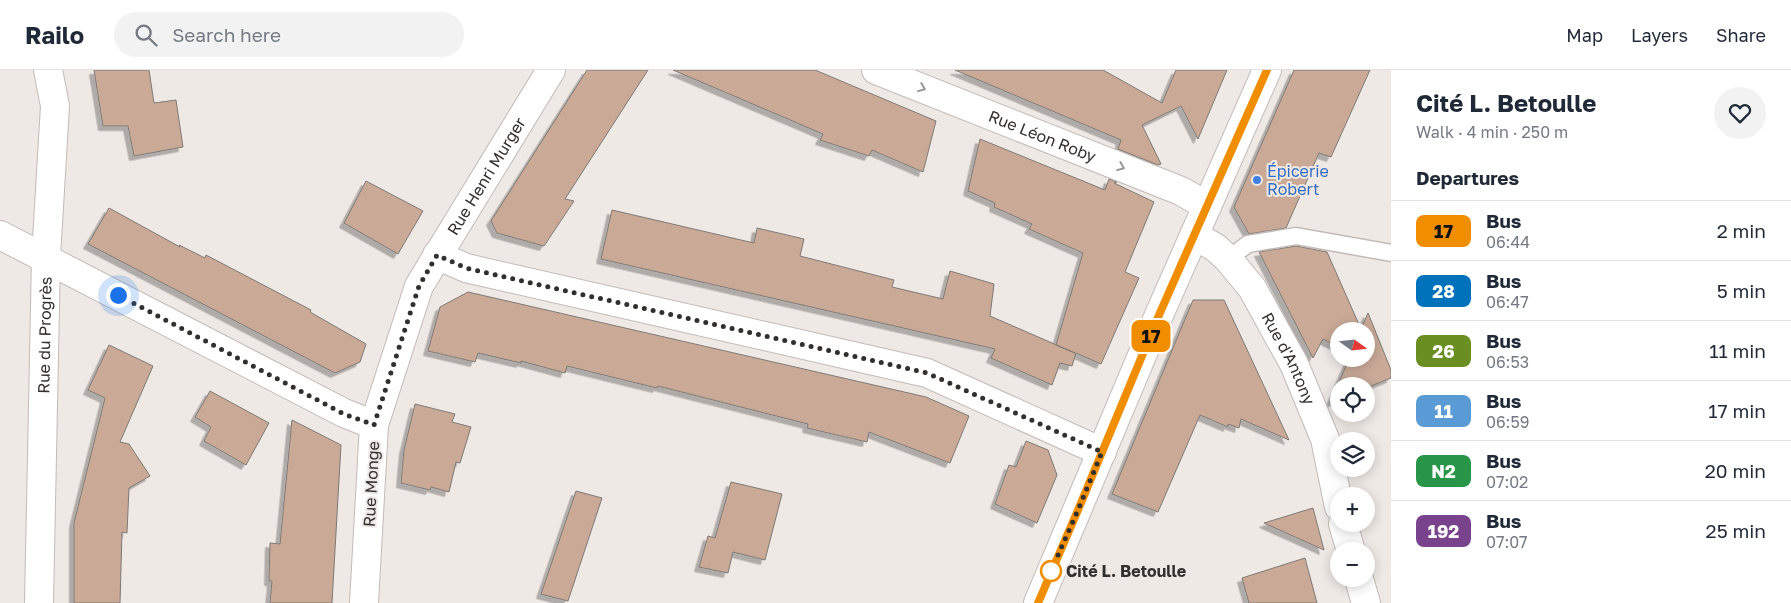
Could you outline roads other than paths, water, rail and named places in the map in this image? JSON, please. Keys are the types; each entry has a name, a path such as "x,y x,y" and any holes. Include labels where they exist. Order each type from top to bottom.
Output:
{"street":[{"name":"Rue du Progrès","path":"39,603 46,257 55,106 48,70"},
{"name":"Rue Henri Murger","path":"374,425 419,286 551,70"},
{"name":"Rue Léon Roby","path":"876,70 1181,191 1207,206"},
{"path":"1038,603 1266,70"},
{"name":"Rue Monge","path":"0,235 46,257 344,414 374,425 364,603"},
{"name":"Rue d'Antony","path":"1194,235 1216,248 1228,259 1252,288 1294,364 1325,439 1335,487"},
{"path":"437,255 466,268 927,373 1102,452"},
{"path":"1361,587 1366,603"}],"lane":[{"path":"1228,259 1248,244 1296,236 1391,253"}],"place":[{"name":"Épicerie Robert","path":"1257,180"},
{"name":"Cité L. Betoulle","path":"1051,571"}]}
